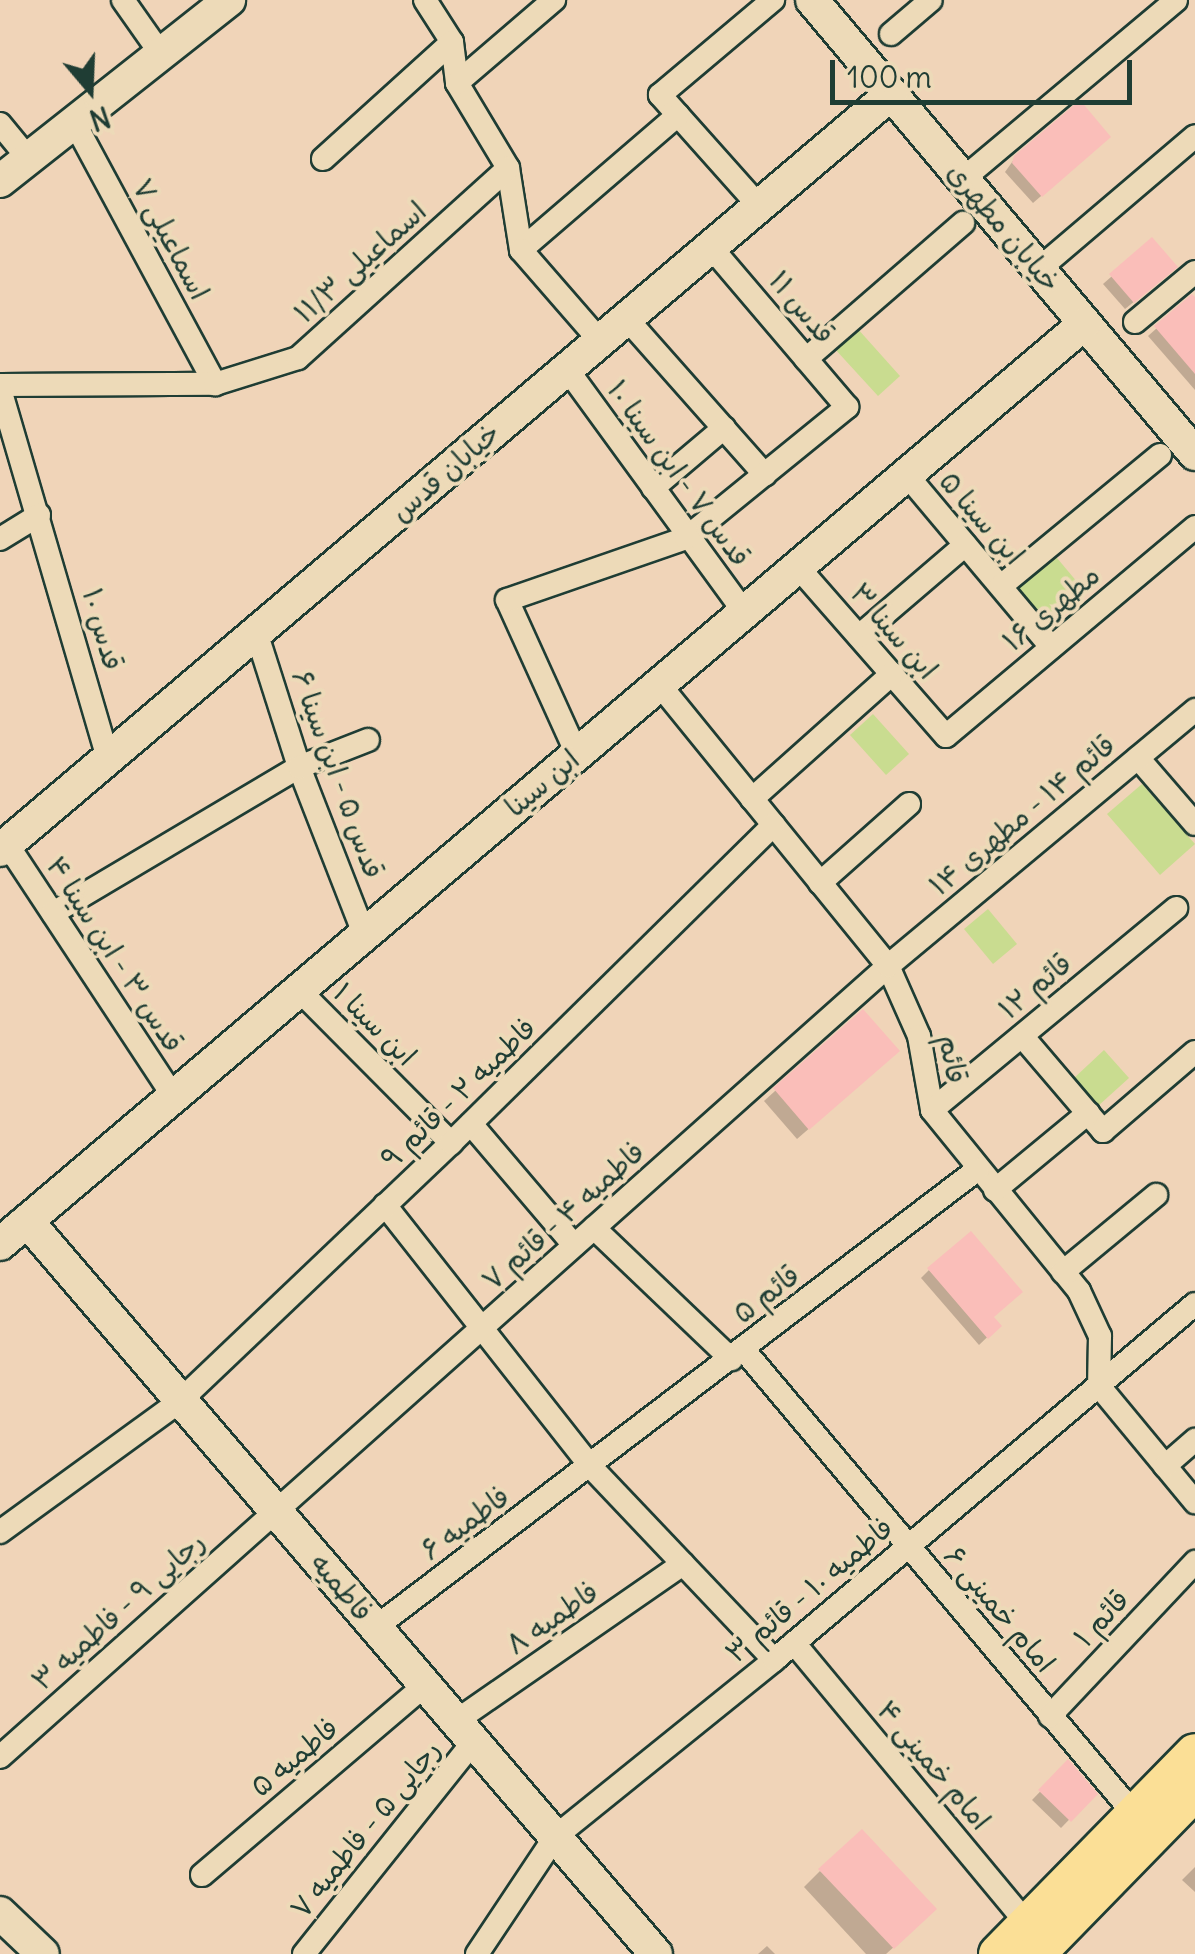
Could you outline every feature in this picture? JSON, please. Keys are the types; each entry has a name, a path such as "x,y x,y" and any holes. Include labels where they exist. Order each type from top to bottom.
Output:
{"main road":[{"path":"1032,1939 1135,1815 1195,1753"},
{"path":"998,1954 1032,1939 1195,1792"}],"street":[{"path":"123,0 161,54"},
{"path":"0,181 230,0"},
{"path":"425,0 452,42 457,83 508,168 521,250 600,341"},
{"path":"457,83 554,0"},
{"path":"760,206 660,95 774,0"},
{"name":"خیابان مطهری","path":"812,0 1183,443"},
{"path":"891,34 931,0"},
{"path":"963,178 1176,0"},
{"path":"323,159 452,42"},
{"name":"خیابان قدس","path":"4,847 892,94"},
{"path":"521,250 678,114"},
{"name":"اسماعیلی ۷","path":"74,122 215,384"},
{"path":"0,124 28,158"},
{"path":"1039,269 1195,136"},
{"name":"اسماعیلی ۱۱/۳","path":"0,387 215,384 298,358 508,168"},
{"path":"806,359 962,223"},
{"name":"قدس ۱۱","path":"711,247 847,406 765,476"},
{"path":"1134,322 1195,272"},
{"path":"577,754 507,600 686,538 765,476 626,319"},
{"name":"ابن سینا","path":"9,1230 174,1096 1084,324"},
{"name":"قدس ۷ - ابن سینا ۱۰","path":"567,369 686,538 744,612"},
{"name":"قدس ۱۰","path":"0,387 108,759"},
{"path":"653,488 724,428"},
{"path":"1001,586 1183,443"},
{"name":"ابن سینا ۵","path":"906,474 1051,647"},
{"path":"0,539 39,515"},
{"name":"مطهری ۱۶","path":"946,736 1195,526"},
{"path":"858,636 965,545"},
{"name":"ابن سینا ۳","path":"798,566 946,736"},
{"name":"قدس ۵ - ابن سینا ۶","path":"257,634 299,767 364,934"},
{"path":"752,799 892,674"},
{"name":"قائم","path":"659,684 888,966 920,1036 932,1110 1091,1311 1100,1336 1100,1386"},
{"name":"قائم ۱۴ - مطهری ۱۴","path":"888,966 1195,710"},
{"path":"53,913 299,767 368,740"},
{"path":"1138,758 1195,824"},
{"path":"820,883 909,804"},
{"name":"فاطمیه ۲ - قائم ۹","path":"0,1532 180,1400 452,1144 774,825"},
{"name":"قدس ۳ - ابن سینا ۴","path":"4,847 53,913 174,1096"},
{"name":"قائم ۱۲","path":"932,1110 1176,908"},
{"name":"فاطمیه ۴ - قائم ۷","path":"276,1509 888,966"},
{"name":"ابن سینا ۱","path":"299,990 452,1144"},
{"path":"1022,1036 1096,1122"},
{"path":"995,1190 1195,1052"},
{"path":"471,1124 574,1245"},
{"name":"قائم ۵","path":"591,1467 978,1169"},
{"path":"1063,1272 1156,1195"},
{"path":"385,1205 591,1467 774,1660"},
{"name":"امام خمینی ۶","path":"594,1228 737,1354 908,1547 1135,1815"},
{"name":"فاطمیه","path":"9,1230 180,1400 656,1954"},
{"name":"فاطمیه ۱۰ - قائم ۳","path":"477,1954 555,1837 774,1660 1195,1304"},
{"path":"1100,1386 1195,1502"},
{"path":"1165,1466 1195,1440"},
{"name":"فاطمیه ۶","path":"376,1627 591,1467"},
{"name":"رجایی ۹ - فاطمیه ۳","path":"0,1757 276,1509"},
{"name":"قائم ۱","path":"1050,1716 1195,1562"},
{"name":"فاطمیه ۸","path":"465,1731 682,1564"},
{"name":"امام خمینی ۴","path":"794,1643 1032,1939"},
{"name":"فاطمیه ۵","path":"202,1875 425,1684"},
{"name":"رجایی ۵ - فاطمیه ۷","path":"304,1954 465,1731"},
{"path":"0,1913 43,1954"}],"green space":[{"path":"857,328 900,376 878,396 834,348"},
{"path":"1052,552 1083,589 1045,621 1014,584"},
{"path":"873,714 909,754 886,775 850,735"},
{"path":"1142,784 1195,844 1160,875 1107,814"},
{"path":"988,909 1017,944 993,964 964,929"},
{"path":"1104,1050 1129,1078 1098,1106 1073,1079"}],"building":[{"path":"1080,100 1111,137 1042,197 1012,163 1014,156"},
{"path":"1152,237 1178,267 1134,303 1109,274"},
{"path":"1192,294 1195,297 1195,374 1154,326"},
{"path":"863,1009 900,1051 809,1130 773,1088"},
{"path":"971,1231 1023,1292 994,1317 1002,1326 988,1339 927,1268"},
{"path":"1068,1759 1098,1794 1071,1822 1038,1790"},
{"path":"862,1829 937,1909 894,1949 818,1869"}]}
